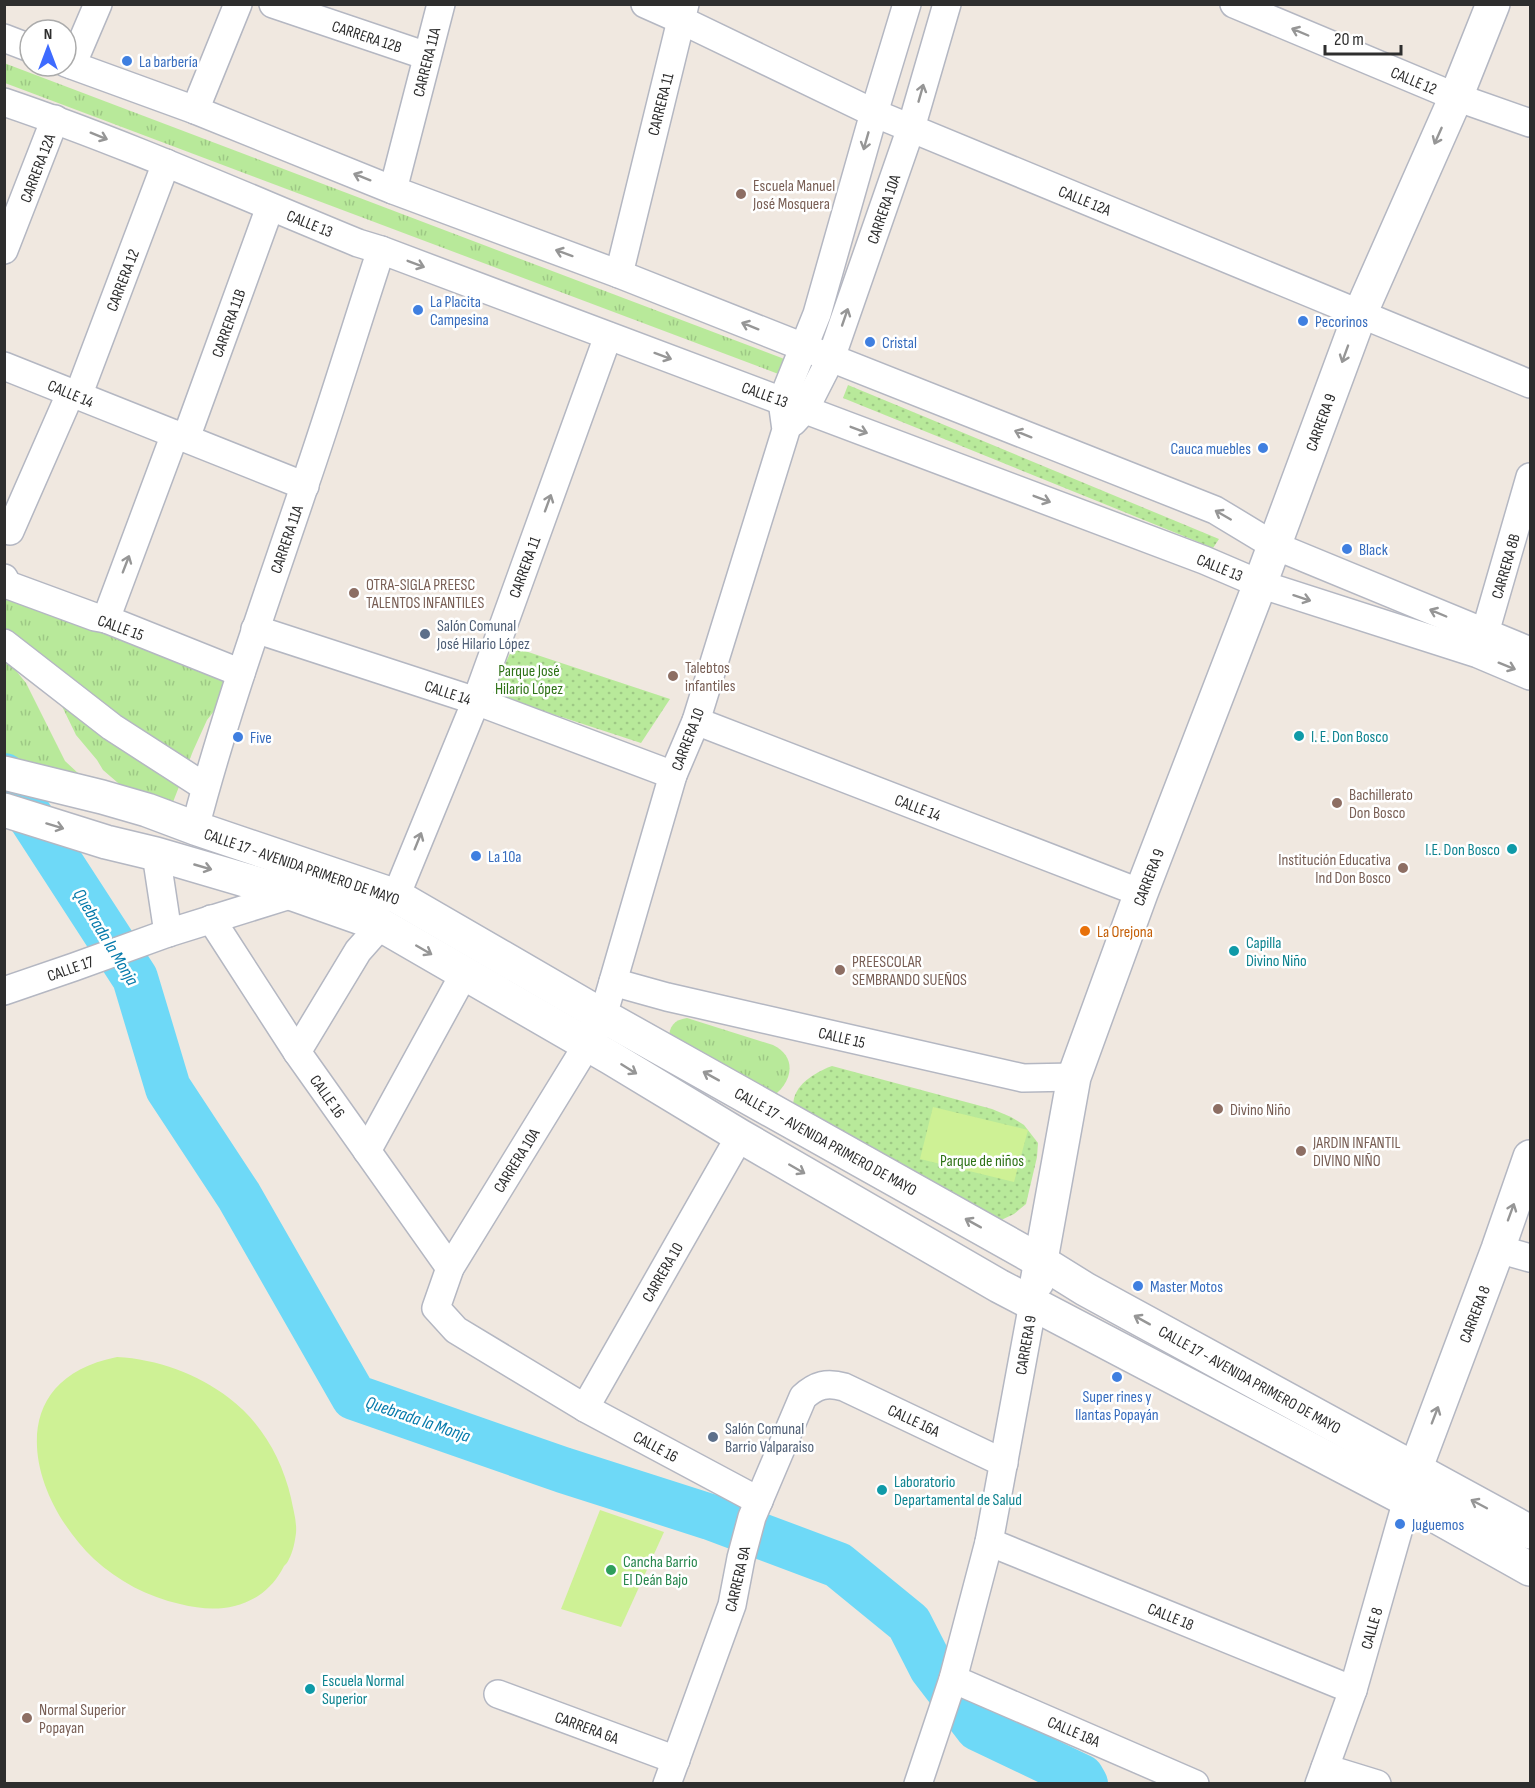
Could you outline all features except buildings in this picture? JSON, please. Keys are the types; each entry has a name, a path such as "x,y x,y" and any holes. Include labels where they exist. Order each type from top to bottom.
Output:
{"main road":[{"name":"CARRERA 9","path":"1033,1303 1074,1077 1360,314 1456,97 1493,4"},
{"name":"CALLE 17 - AVENIDA PRIMERO DE MAYO","path":"4,772 147,810 396,896 603,1016 1040,1261 1411,1485 1530,1569"},
{"name":"CALLE 17 - AVENIDA PRIMERO DE MAYO","path":"4,810 106,842 156,854 293,894 381,925 588,1045 740,1137 999,1286 1411,1485 1530,1532"},
{"name":"CARRERA 8","path":"1411,1485 1530,1157"}],"street":[{"path":"78,45 98,4"},
{"path":"195,110 238,4"},
{"name":"CARRERA 12B","path":"273,4 304,10 427,56"},
{"name":"CARRERA 11A","path":"393,190 441,4"},
{"name":"CALLE 12A","path":"645,4 683,12 874,113 1530,384"},
{"name":"CARRERA 10A","path":"794,405 805,347 817,314 907,4"},
{"name":"CARRERA 10A","path":"794,405 831,358 911,128 947,4"},
{"name":"CALLE 12","path":"1233,4 1456,97 1530,123"},
{"name":"CARRERA 11","path":"619,274 683,12"},
{"name":"CALLE 13","path":"78,67 195,110 393,190 619,274 1215,510 1273,545 1482,644 1530,675"},
{"name":"CALLE 13","path":"4,102 56,119 358,243 794,405 1204,560 1260,584 1482,644 1530,651"},
{"name":"CARRERA 12A","path":"4,250 56,119"},
{"name":"CARRERA 12","path":"6,536 74,394 166,163"},
{"name":"CARRERA 11B","path":"106,619 181,436 270,207"},
{"name":"CARRERA 11A","path":"195,828 255,629 305,486 381,250"},
{"name":"CARRERA 11","path":"396,896 476,701 608,336"},
{"name":"CALLE 14","path":"4,366 305,486"},
{"name":"CARRERA 10","path":"603,1016 673,775 696,721 794,405"},
{"name":"CARRERA 8B","path":"1482,644 1530,477"},
{"name":"CALLE 15","path":"4,578 8,585 106,619 241,673"},
{"name":"CALLE 14","path":"255,629 476,701 673,775"},
{"path":"4,643 112,727 206,787"},
{"name":"CALLE 14","path":"696,721 1141,894"},
{"path":"156,854 156,937"},
{"name":"CALLE 17","path":"4,991 156,937 293,894"},
{"name":"CALLE 16","path":"212,919 297,1052 450,1268"},
{"path":"297,1052 358,951 381,925"},
{"path":"367,1151 464,974"},
{"name":"CALLE 15","path":"613,982 667,997 1023,1078 1074,1077"},
{"name":"CARRERA 10A","path":"436,1308 450,1268 588,1045 603,1016"},
{"name":"CARRERA 10","path":"585,1408 740,1137"},
{"path":"1498,1250 1530,1258"},
{"name":"CARRERA 9","path":"918,1784 953,1679 989,1542 1033,1303"},
{"name":"CALLE 16","path":"436,1308 456,1330 756,1509"},
{"name":"CALLE 16A","path":"822,1385 833,1384 844,1387 1004,1463"},
{"name":"CARRERA 9A","path":"672,1772 732,1605 741,1557 756,1509 803,1397 822,1385"},
{"name":"CALLE 8","path":"1322,1776 1353,1690 1411,1485"},
{"name":"CALLE 18","path":"989,1542 1353,1690"},
{"name":"CALLE 18A","path":"953,1679 1195,1784"},
{"name":"CARRERA 6A","path":"498,1694 672,1772"},
{"path":"1322,1776 1377,1784"}],"green space":[{"path":"4,63 18,68 18,78 44,78 787,360 781,375 5,83"},
{"path":"848,385 1219,539 1213,548 843,398"},
{"path":"4,589 221,672 229,692 207,720 173,802 125,789 103,770 76,735 58,698 5,631"},
{"name":"Parque José Hilario López","path":"513,647 670,699 641,743 491,694"},
{"path":"4,656 26,683 65,761 79,774 5,756"},
{"path":"687,1018 773,1045 787,1057 789,1072 787,1080 776,1094 768,1099 669,1039 673,1024"},
{"name":"Parque de niños","path":"832,1066 992,1109 1024,1125 1038,1143 1026,1204 1014,1214 999,1221 793,1106 801,1086 818,1072"},
{"path":"933,1107 1028,1130 1014,1182 920,1159"},
{"path":"117,1357 147,1361 176,1369 217,1389 251,1418 269,1442 287,1483 295,1515 296,1533 288,1561 273,1583 258,1596 230,1607 200,1608 168,1601 145,1592 123,1581 94,1559 71,1533 53,1504 41,1473 37,1443 41,1414 55,1389 80,1370"},
{"name":"Cancha Barrio El Deán Bajo","path":"600,1510 664,1532 621,1627 561,1609"}],"waterway":[{"name":"Quebrada la Monja","path":"4,776 135,978 168,1088 239,1196 354,1397 563,1470 710,1517 838,1565 909,1623 932,1668 978,1728 1081,1777 1085,1784"}],"place":[{"name":"La barbería","path":"127,61"},
{"name":"Escuela Manuel José Mosquera","path":"741,194"},
{"name":"La Placita Campesina","path":"418,310"},
{"name":"Pecorinos","path":"1303,321"},
{"name":"Cristal","path":"870,342"},
{"name":"Cauca muebles","path":"1263,448"},
{"name":"Black","path":"1347,549"},
{"name":"OTRA-SIGLA PREESC TALENTOS INFANTILES","path":"354,593"},
{"name":"Salón Comunal José Hilario López","path":"425,634"},
{"name":"Talebtos infantiles","path":"673,676"},
{"name":"I. E. Don Bosco","path":"1299,736"},
{"name":"Five","path":"238,737"},
{"name":"Bachillerato Don Bosco","path":"1337,803"},
{"name":"I.E. Don Bosco","path":"1512,849"},
{"name":"La 10a","path":"476,856"},
{"name":"Institución Educativa Ind Don Bosco","path":"1403,868"},
{"name":"La Orejona","path":"1085,931"},
{"name":"Capilla Divino Niño","path":"1234,951"},
{"name":"PREESCOLAR SEMBRANDO SUEÑOS","path":"840,970"},
{"name":"Divino Niño","path":"1218,1109"},
{"name":"JARDIN INFANTIL DIVINO NIÑO","path":"1301,1151"},
{"name":"Master Motos","path":"1138,1286"},
{"name":"Super rines y llantas Popayán","path":"1117,1377"},
{"name":"Salón Comunal Barrio Valparaiso","path":"713,1437"},
{"name":"Laboratorio Departamental de Salud","path":"882,1490"},
{"name":"Juguemos","path":"1400,1524"},
{"name":"Cancha Barrio El Deán Bajo","path":"611,1570"},
{"name":"Escuela Normal Superior","path":"310,1689"},
{"name":"Normal Superior Popayan","path":"27,1718"}]}
